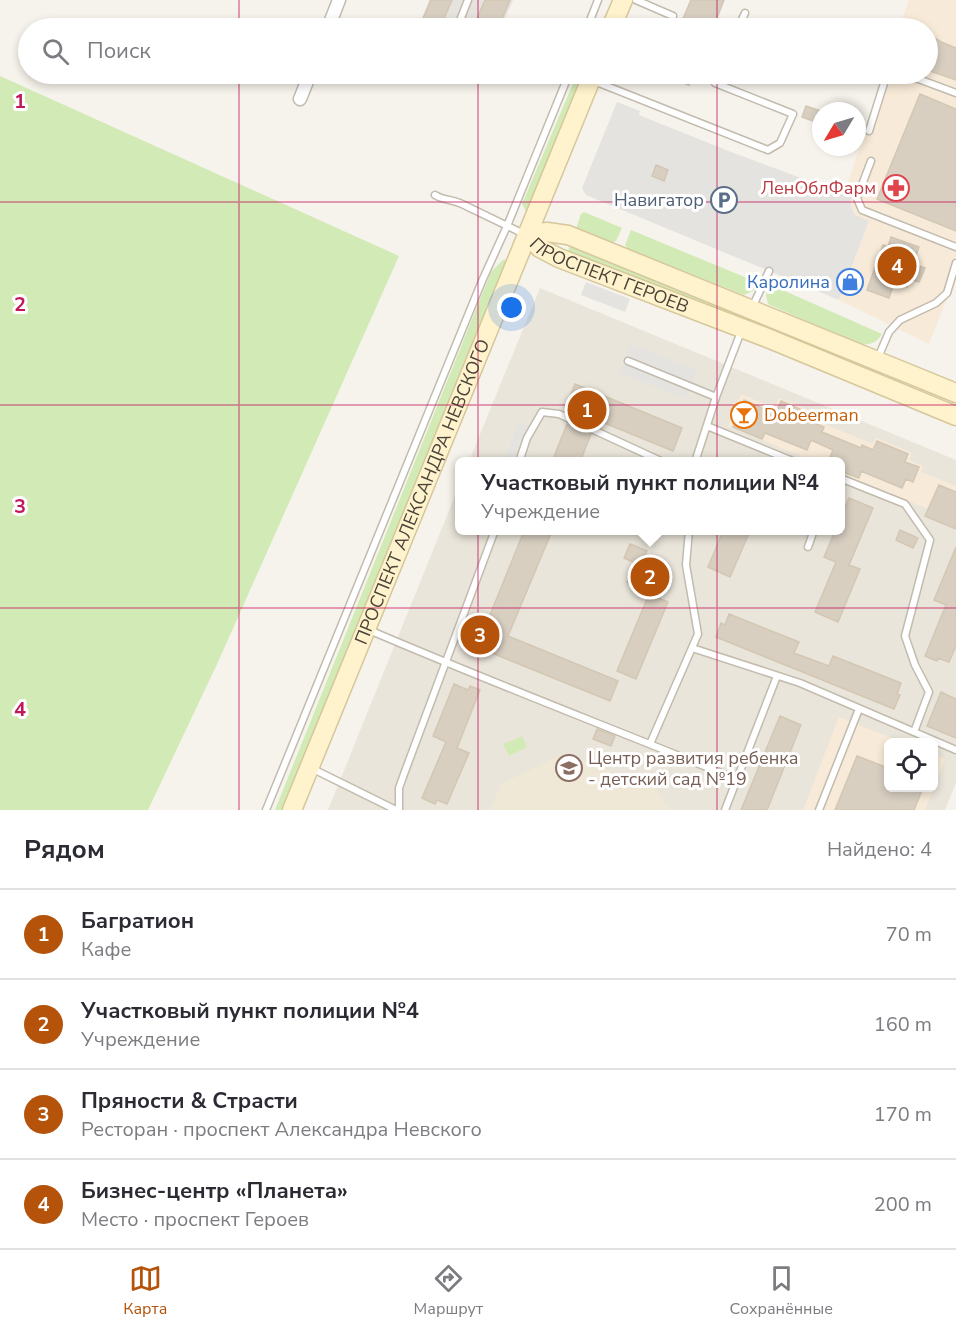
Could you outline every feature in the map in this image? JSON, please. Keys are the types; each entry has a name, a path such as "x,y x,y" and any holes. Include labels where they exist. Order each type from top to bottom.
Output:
{"main road":[{"path":"615,18 623,0"},
{"name":"ПРОСПЕКТ АЛЕКСАНДРА НЕВСКОГО","path":"292,810 589,84"},
{"name":"ПРОСПЕКТ ГЕРОЕВ","path":"527,235 547,232 568,235 956,393"},
{"name":"ПРОСПЕКТ ГЕРОЕВ","path":"527,235 540,248 559,258 956,416"}],"street":[{"path":"332,18 339,0"},
{"path":"300,99 306,84"}],"lane":[{"path":"461,18 468,0"},
{"path":"591,18 598,0"},
{"path":"636,0 672,16"},
{"path":"743,18 745,13"},
{"path":"266,810 565,84"},
{"path":"609,84 768,150 780,143 793,114 718,84"},
{"path":"869,131 884,84"},
{"path":"932,84 956,93"},
{"path":"871,161 857,198 862,210 956,247"},
{"path":"435,195 445,201 455,201 527,235"},
{"path":"877,360 889,332 900,320 936,303 947,293 956,263"},
{"path":"752,308 769,271"},
{"path":"697,457 716,396 742,329"},
{"path":"627,361 716,396"},
{"path":"521,457 542,412 559,414 576,422"},
{"path":"585,426 652,457"},
{"path":"707,426 783,457"},
{"path":"845,480 905,504 930,540 905,636 915,665 929,692 914,732"},
{"path":"309,767 398,810 399,788 494,535"},
{"path":"650,744 698,634 686,565 689,535"},
{"path":"808,547 812,535"},
{"path":"366,628 446,663 736,779"},
{"path":"692,648 800,683 956,750"},
{"path":"725,810 777,676"},
{"path":"819,810 860,709"}],"shaded area":[{"path":"429,0 513,0 505,18 422,18"},
{"path":"909,0 956,0 956,277 929,344 839,300 869,221 855,215 850,203 852,197 844,194 857,156 866,156 866,128 881,84 938,84 938,18 903,18"},
{"name":"Навигатор","path":"617,102 640,111 639,115 852,197 850,203 855,215 869,221 839,300 586,195 582,188"},
{"path":"586,282 630,299 625,312 581,295"},
{"path":"540,288 956,460 956,783 945,810 328,810 455,496 455,535 845,535 845,457 471,457"},
{"path":"630,344 697,370 686,399 619,373"},
{"path":"741,394 774,408 779,398 819,414 817,421 873,444 876,438 912,453 909,460 923,466 921,472 956,486 956,529 925,516 928,509 845,475 845,457 803,457 728,426"},
{"path":"519,423 528,427 515,457 505,457"},
{"path":"839,717 892,738 884,738 884,792 932,792 925,810 803,810"},
{"name":"Центр развития ребенка - детский сад №19","path":"565,753 657,790 670,810 490,810 501,784"},
{"path":"938,756 945,759 938,777"}],"green space":[{"path":"0,76 399,256 218,662 148,810 0,810"},
{"path":"573,84 582,84 527,213 522,204"},
{"path":"584,212 622,228 616,241 611,243 576,229 581,214"},
{"path":"631,230 759,283 755,290 744,295 628,249 625,245"},
{"path":"570,245 831,350 828,356 568,252"},
{"path":"504,259 508,261 284,810 275,810 491,272"},
{"path":"769,284 882,334 872,343 858,344 768,304 766,295"},
{"path":"522,736 527,747 509,756 503,744"}],"building":[{"path":"431,0 452,0 444,18 423,18"},
{"path":"485,0 510,0 502,18 477,18"},
{"path":"691,0 724,0 717,18 683,18"},
{"path":"938,40 956,48 956,80 938,74"},
{"path":"920,94 956,109 956,231 877,199"},
{"path":"806,106 812,108 812,121 802,117"},
{"path":"656,165 668,170 664,181 652,176"},
{"path":"891,237 919,247 913,264 925,268 919,282 909,279 907,287 894,283 889,298 867,290 883,245 888,247"},
{"path":"575,384 682,428 673,451 597,420 595,425 585,421 581,423 580,419 571,414 573,410 566,407"},
{"path":"744,400 767,410 768,407 777,411 781,401 814,415 811,422 824,427 822,432 861,448 862,445 873,450 877,441 908,454 905,462 919,467 913,482 906,479 902,488 861,471 859,478 845,473 845,457 830,457 833,450 811,440 807,450 765,433 762,439 733,427"},
{"path":"567,424 576,427 580,425 582,430 591,434 582,457 554,457"},
{"path":"939,485 956,492 956,529 925,516"},
{"path":"849,498 873,508 849,565 860,569 838,622 815,612 836,562 824,557 833,535 845,535 845,507"},
{"path":"900,530 918,538 913,548 896,540"},
{"path":"522,535 550,535 508,636 618,681 610,701 477,647"},
{"path":"721,535 748,535 730,577 708,567"},
{"path":"630,544 647,551 642,561 667,572 658,595 627,582 635,563 624,558"},
{"path":"956,547 956,646 949,662 938,658 937,661 925,656 946,605 934,600"},
{"path":"649,594 668,602 636,679 617,671"},
{"path":"729,614 799,642 794,653 829,666 833,656 901,683 897,694 900,695 894,709 716,637 721,623 725,625"},
{"path":"454,684 468,690 470,686 480,690 457,748 469,753 447,804 437,800 435,804 422,798 446,742 433,736"},
{"path":"941,692 956,699 956,738 927,726"},
{"path":"780,716 801,725 767,810 741,810"},
{"path":"597,729 615,736 611,746 593,739"},
{"path":"857,756 884,766 884,792 921,792 914,810 835,810"}],"place":[{"name":"ЛенОблФарм","path":"896,188"},
{"name":"Навигатор","path":"724,200"},
{"name":"Бизнес-центр «Планета»","path":"897,266"},
{"name":"Каролина","path":"850,282"},
{"name":"Багратион","path":"587,410"},
{"name":"Dobeerman","path":"744,415"},
{"name":"Участковый пункт полиции №4","path":"650,577"},
{"name":"Пряности & Страсти","path":"480,635"},
{"name":"Центр развития ребенка - детский сад №19","path":"569,768"}]}
